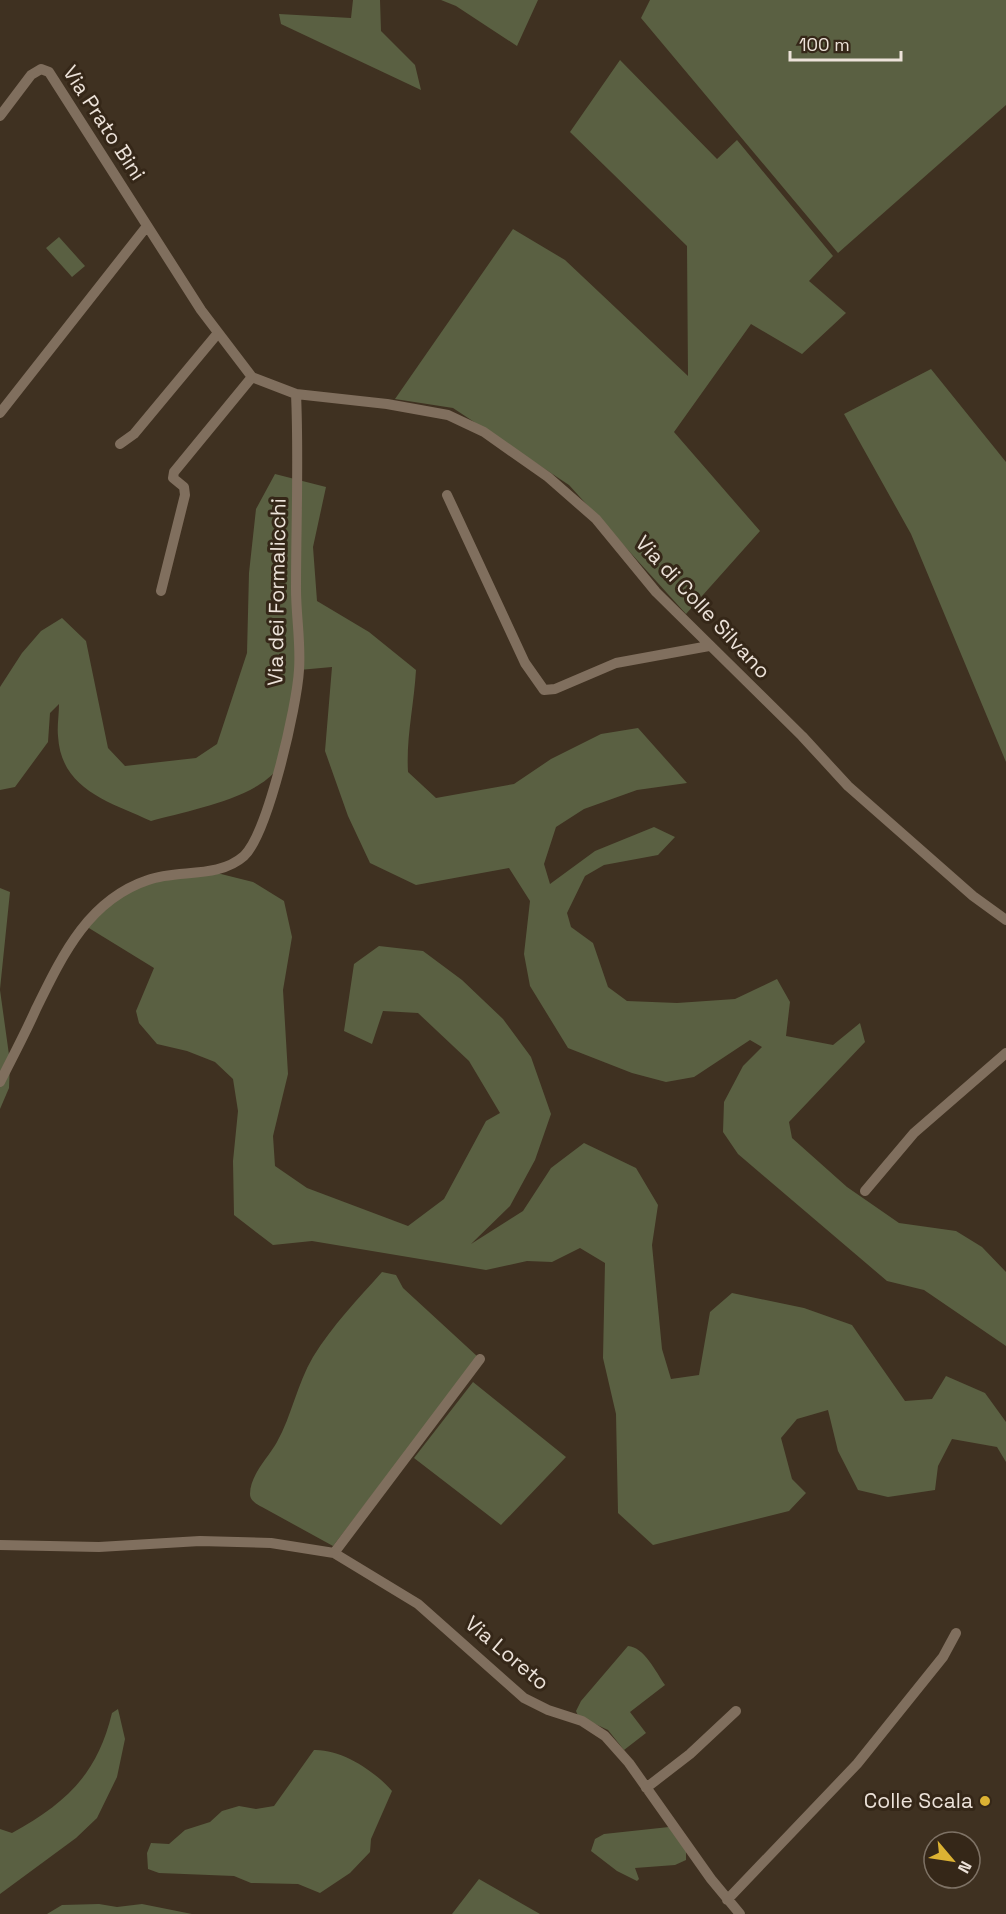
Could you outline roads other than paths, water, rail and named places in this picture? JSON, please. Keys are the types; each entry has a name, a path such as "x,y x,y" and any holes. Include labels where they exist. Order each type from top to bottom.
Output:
{"street":[{"name":"Via Prato Bini","path":"0,116 33,73 41,69 49,72 218,333 252,377"},
{"path":"0,413 147,226"},
{"path":"120,444 134,434 218,333"},
{"path":"161,591 185,495 184,487 174,480 174,472 252,377 296,394"},
{"name":"Via di Colle Silvano","path":"296,394 425,410 455,418 484,432 548,477 586,509 648,583 802,736 853,791 973,896 1006,920"},
{"name":"Via dei Formalicchi","path":"0,1082 62,955 84,926 106,903 133,885 156,877 209,871 236,861 249,850 257,836 279,768 299,670 296,590 299,464 296,394"},
{"path":"447,495 525,663 542,688 555,689 615,663 709,646"},
{"path":"866,1191 918,1130 1006,1053"},
{"path":"334,1553 480,1359"},
{"name":"Via Loreto","path":"0,1545 88,1547 200,1541 260,1542 298,1545 334,1553 418,1604 525,1698 548,1710 582,1721 601,1733 629,1763 727,1900 740,1914"},
{"path":"727,1900 857,1764 943,1657 956,1633"},
{"path":"646,1788 678,1764 736,1711"}],"place":[{"name":"Colle Scala","path":"985,1801"}]}
